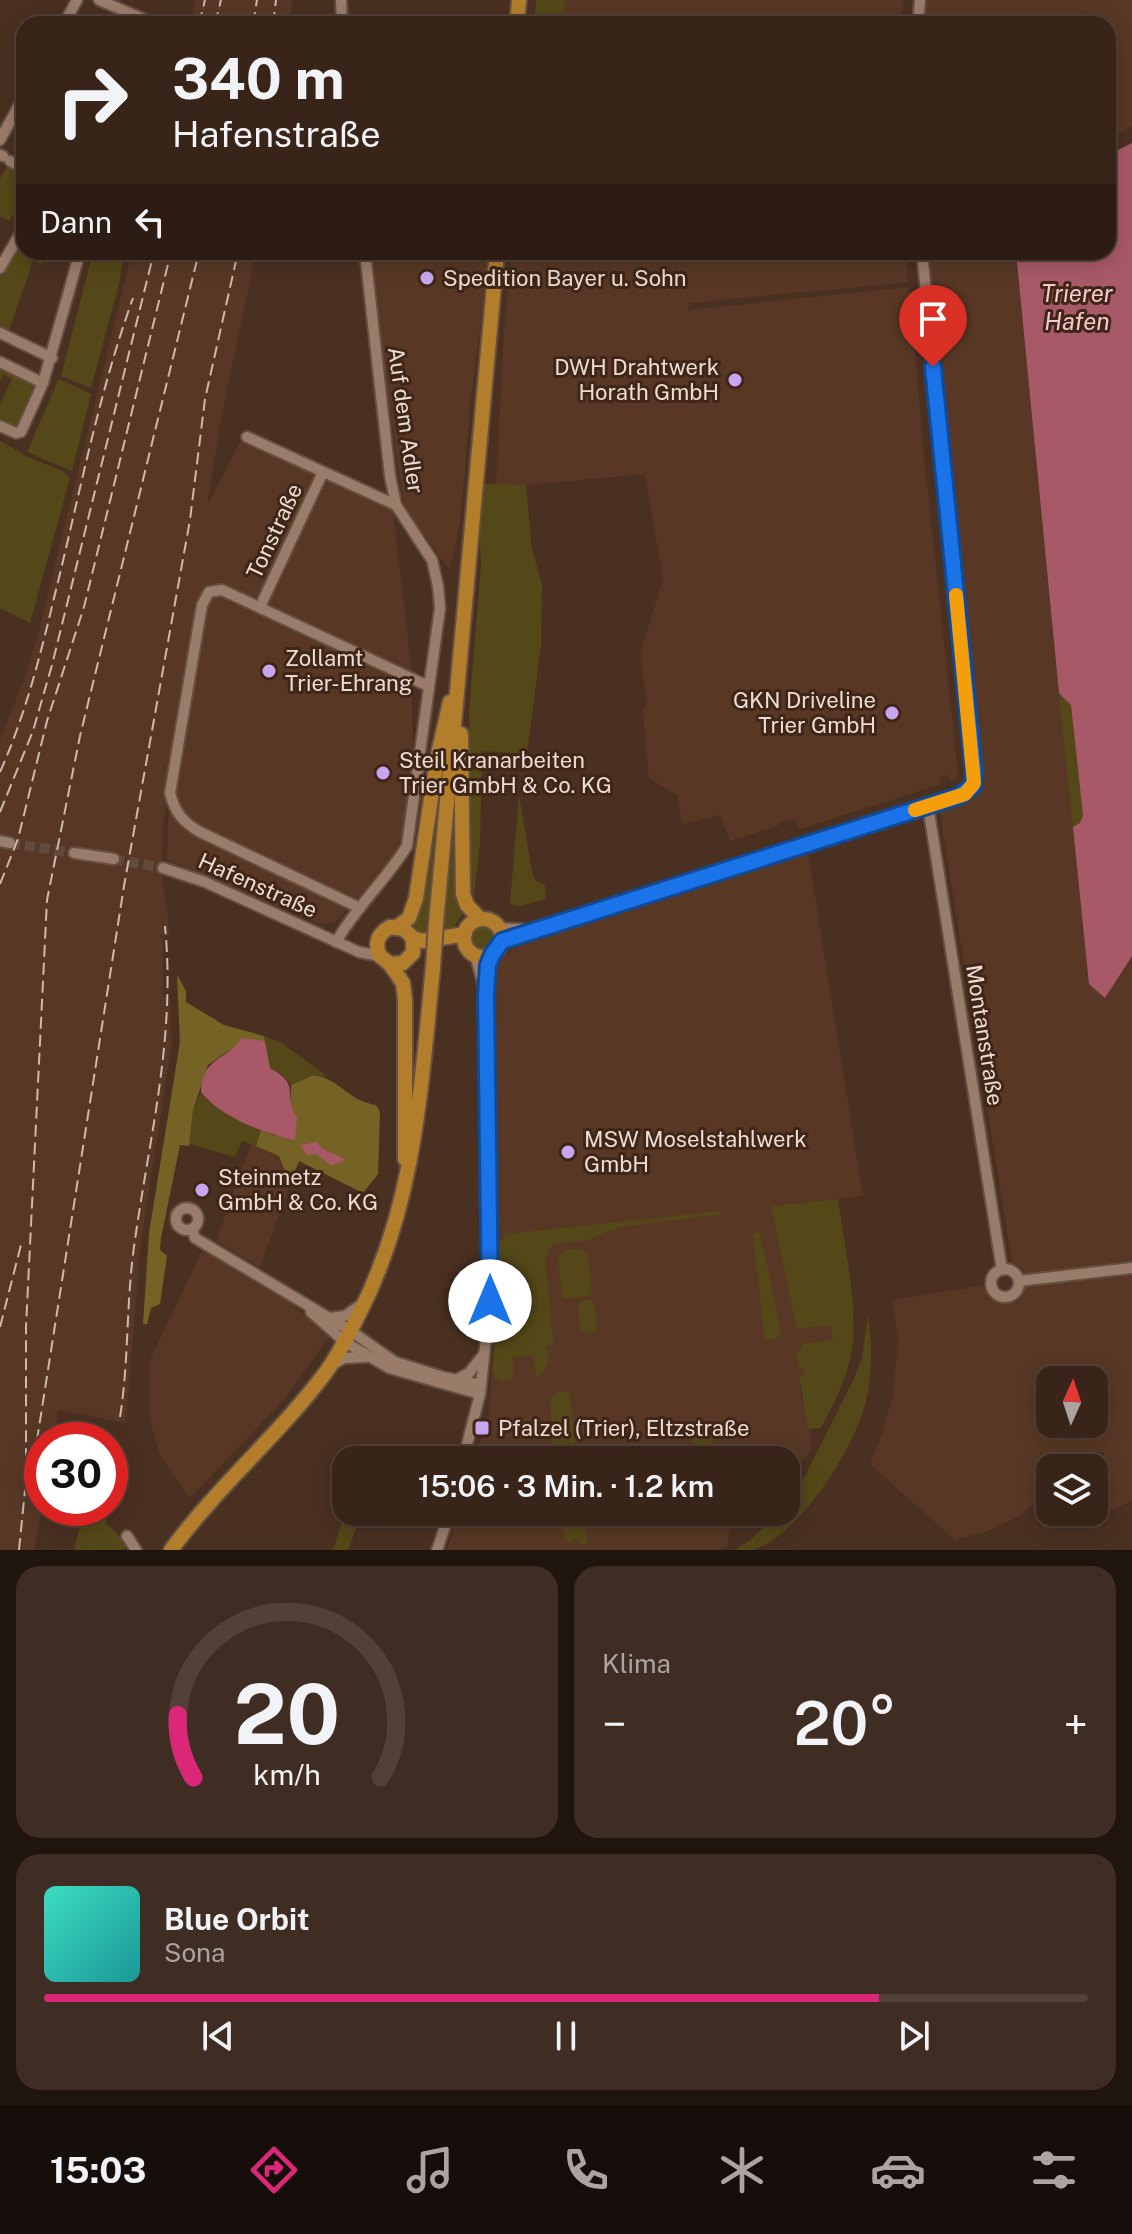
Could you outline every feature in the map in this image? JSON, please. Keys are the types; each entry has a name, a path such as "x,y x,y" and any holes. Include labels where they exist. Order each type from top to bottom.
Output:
{"main road":[{"path":"171,1550 204,1507 296,1408 330,1366 366,1300 389,1244 405,1188 419,1112 496,260"},
{"path":"405,1188 405,1000 403,983 382,954 384,931 397,927 409,918 416,898 444,723 460,671"},
{"path":"397,927 404,929 418,950 455,946 492,955 501,935 491,921 480,919 467,905 463,894 462,748 458,687"},
{"path":"472,952 465,934 470,924 480,919"},
{"path":"382,954 403,963 413,946 423,941 465,934"}],"street":[{"path":"99,0 136,16"},
{"path":"0,140 16,111"},
{"path":"0,268 16,241"},
{"path":"0,426 21,432 52,358 78,260"},
{"name":"Auf dem Adler","path":"336,942 392,871 407,846 440,608 432,560 396,505 390,476 366,260"},
{"path":"501,935 532,931 928,806 965,794 973,786 923,260"},
{"path":"0,333 52,358"},
{"path":"0,362 43,383"},
{"path":"247,437 396,505"},
{"name":"Tonstraße","path":"260,607 323,472"},
{"path":"360,908 200,832 175,811 170,793 205,598 209,592 222,590 428,686"},
{"name":"Montanstraße","path":"928,806 1002,1270"},
{"path":"74,853 114,859"},
{"name":"Hafenstraße","path":"163,868 205,882 336,942 382,954"},
{"path":"472,952 486,995"},
{"path":"466,1446 486,1353 490,1274 486,995 488,965 492,955"},
{"path":"192,1229 195,1238 329,1318 368,1357 413,1376 480,1389"},
{"path":"1019,1281 1132,1268"},
{"path":"1002,1270 1011,1271 1019,1281 1017,1290 1003,1297 997,1294 992,1282 994,1275 1002,1270"},
{"path":"287,1293 348,1337 395,1362 414,1370 458,1379 480,1389"},
{"path":"329,1318 345,1316 366,1300"},
{"path":"458,1379 469,1373 486,1353"},
{"path":"330,1366 344,1358 368,1357"},
{"path":"437,1550 443,1526"},
{"path":"127,1536 136,1550"}],"shaded area":[{"path":"195,0 292,0 291,16 192,16"},
{"path":"536,0 565,0 564,16 535,16"},
{"path":"541,0 903,0 902,16 540,16"},
{"path":"926,0 1132,0 1132,126 1116,135 1116,16 925,16"},
{"path":"9,163 16,167 16,210 9,221 0,216 0,179"},
{"path":"16,245 16,260 42,260 41,264 33,261 8,333 0,330 0,274"},
{"path":"91,260 123,260 91,388 61,376"},
{"path":"130,260 254,260 220,424 207,506 241,440 393,510 411,666 413,756 402,843 378,877 335,922 320,924 167,860 170,774 163,826 162,874 170,935 163,936 163,997 170,998 172,1042 140,1248 126,1422 58,1410 56,1422 24,1422 24,1526 38,1526 34,1550 0,1550 0,740 25,677"},
{"path":"373,260 489,260 470,405 461,515 450,571 404,506 382,356"},
{"path":"511,260 907,260 908,282 690,303 688,310 910,287 923,446 958,773 956,779 950,781 948,775 940,777 941,784 800,829 796,819 783,821 777,826 730,841 720,815 682,824 678,796 649,778 643,712 647,703 640,654 663,579 645,474 496,485 504,330"},
{"path":"929,260 1017,260 1059,693 1071,704 1105,998 1132,956 1132,1501 1108,1511 1108,1454 1105,1452 1036,1454 1036,1502 1019,1516 985,1532 955,1540 870,1464 893,1395 898,1341 893,1300 986,1285 987,1292 994,1299 1011,1303 1019,1300 1025,1290 1024,1270 1012,1261 939,808 980,794"},
{"path":"0,367 37,386 17,430 0,424 0,404 12,379 4,374 0,381"},
{"path":"59,379 91,394 72,471 27,452"},
{"path":"0,441 28,457 63,471 70,478 30,623 0,608"},
{"path":"482,484 526,485 532,549 542,585 541,644 527,754 482,751 480,844 474,895 471,890 469,711 481,565 479,524"},
{"path":"1059,693 1071,704 1083,815 1080,823 1073,827"},
{"path":"447,728 428,934 419,932 410,922"},
{"path":"457,743 465,910 452,929 443,932 442,920"},
{"path":"519,795 532,872 535,880 545,885 546,899 520,906 510,904"},
{"path":"808,853 863,1196 771,1206 797,1328 831,1324 833,1340 803,1344 805,1376 799,1377 812,1447 800,1463 800,1446 478,1446 489,1411 498,1289 496,963 516,946"},
{"path":"483,924 493,928 497,938 493,948 483,952 473,948 469,938 473,928"},
{"path":"177,975 186,991 186,1002 224,1025 264,1036 265,1041 249,1041 236,1046 208,1065 193,1110 189,1146 180,1145 161,1238 160,1250 167,1256 160,1304 151,1308 147,1324 143,1324 149,1233 180,1042"},
{"path":"264,1036 282,1043 328,1077 314,1075 291,1085 282,1074 270,1068"},
{"path":"314,1075 331,1081 366,1103 376,1105 380,1112 378,1174 363,1193 299,1161 290,1184 279,1156 256,1146 261,1130 276,1136 290,1107 291,1085"},
{"path":"201,1092 228,1115 261,1130 256,1146 242,1141 235,1157 189,1144 193,1110"},
{"path":"251,1144 279,1156 290,1184 260,1267 216,1241"},
{"path":"838,1199 853,1302 853,1342 845,1378 830,1411 821,1428 808,1429 799,1376 805,1375 804,1368 798,1368 797,1353 803,1344 833,1340 831,1325 797,1329 771,1206"},
{"path":"721,1211 721,1214 619,1227 588,1240 561,1243 550,1248 545,1260 553,1344 545,1346 549,1360 541,1375 536,1377 533,1355 513,1357 513,1374 509,1382 495,1378 498,1248 506,1234"},
{"path":"753,1234 760,1234 781,1332 780,1337 765,1341"},
{"path":"203,1249 276,1290 329,1337 281,1403 190,1498 159,1454 150,1418 149,1362"},
{"path":"579,1249 588,1254 592,1293 563,1299 558,1258 566,1250"},
{"path":"590,1299 594,1303 597,1331 586,1334 580,1328 578,1308 581,1301"},
{"path":"868,1315 870,1379 860,1420 823,1488 800,1515 800,1483 862,1358"},
{"path":"569,1391 575,1446 553,1446 550,1401 558,1392"},
{"path":"690,1425 711,1432 714,1446 692,1446"},
{"path":"80,1526 109,1526 129,1545 124,1550 74,1550"},
{"path":"341,1526 357,1526 348,1550 333,1550"},
{"path":"455,1526 730,1526 727,1546 716,1550 447,1550"},
{"path":"563,1526 585,1526 587,1544 579,1544 578,1539 572,1540 573,1544 565,1541"},
{"path":"765,1526 790,1526 770,1542 752,1550 734,1550"}],"water":[{"name":"Trierer Hafen","path":"1132,143 1132,956 1105,998 1089,984 1073,827 1080,823 1083,815 1071,705 1059,693 1017,260 1116,260 1116,151"},
{"path":"242,1038 265,1041 270,1068 289,1085 297,1117 295,1140 231,1117 201,1092 210,1066"},
{"path":"317,1142 345,1160 331,1166 317,1154 307,1155 300,1145"}],"tunnel":[{"path":"10,843 74,853"},
{"path":"114,859 163,868"}],"railway":[{"path":"201,16 205,0"},
{"path":"217,16 221,0"},
{"path":"254,16 257,0"},
{"path":"274,16 276,0"},
{"path":"0,812 33,731 52,665 152,260"},
{"path":"0,884 18,839 47,721 84,607 169,260"},
{"path":"19,1550 26,1480 26,1327 47,900 80,736 197,260"},
{"path":"40,1422 124,886 190,520 205,399 236,260"},
{"path":"0,772 37,664 99,409 133,298"},
{"path":"120,1417 134,1247 164,1048 167,1008 165,926"},
{"path":"0,1327 22,1241"}],"slow traffic":[{"path":"915,810 965,794 974,783 956,595"}],"place":[{"name":"Spedition Bayer u. Sohn","path":"427,278"},
{"name":"DWH Drahtwerk Horath GmbH","path":"735,380"},
{"name":"Zollamt Trier-Ehrang","path":"269,671"},
{"name":"GKN Driveline Trier GmbH","path":"892,713"},
{"name":"Steil Kranarbeiten Trier GmbH & Co. KG","path":"383,773"},
{"name":"MSW Moselstahlwerk GmbH","path":"568,1152"},
{"name":"Steinmetz GmbH & Co. KG","path":"202,1190"},
{"name":"Pfalzel (Trier), Eltzstraße","path":"482,1428"}],"route":[{"path":"490,1301 486,995 488,965 502,941 959,796 973,786 975,779 933,367"}]}
